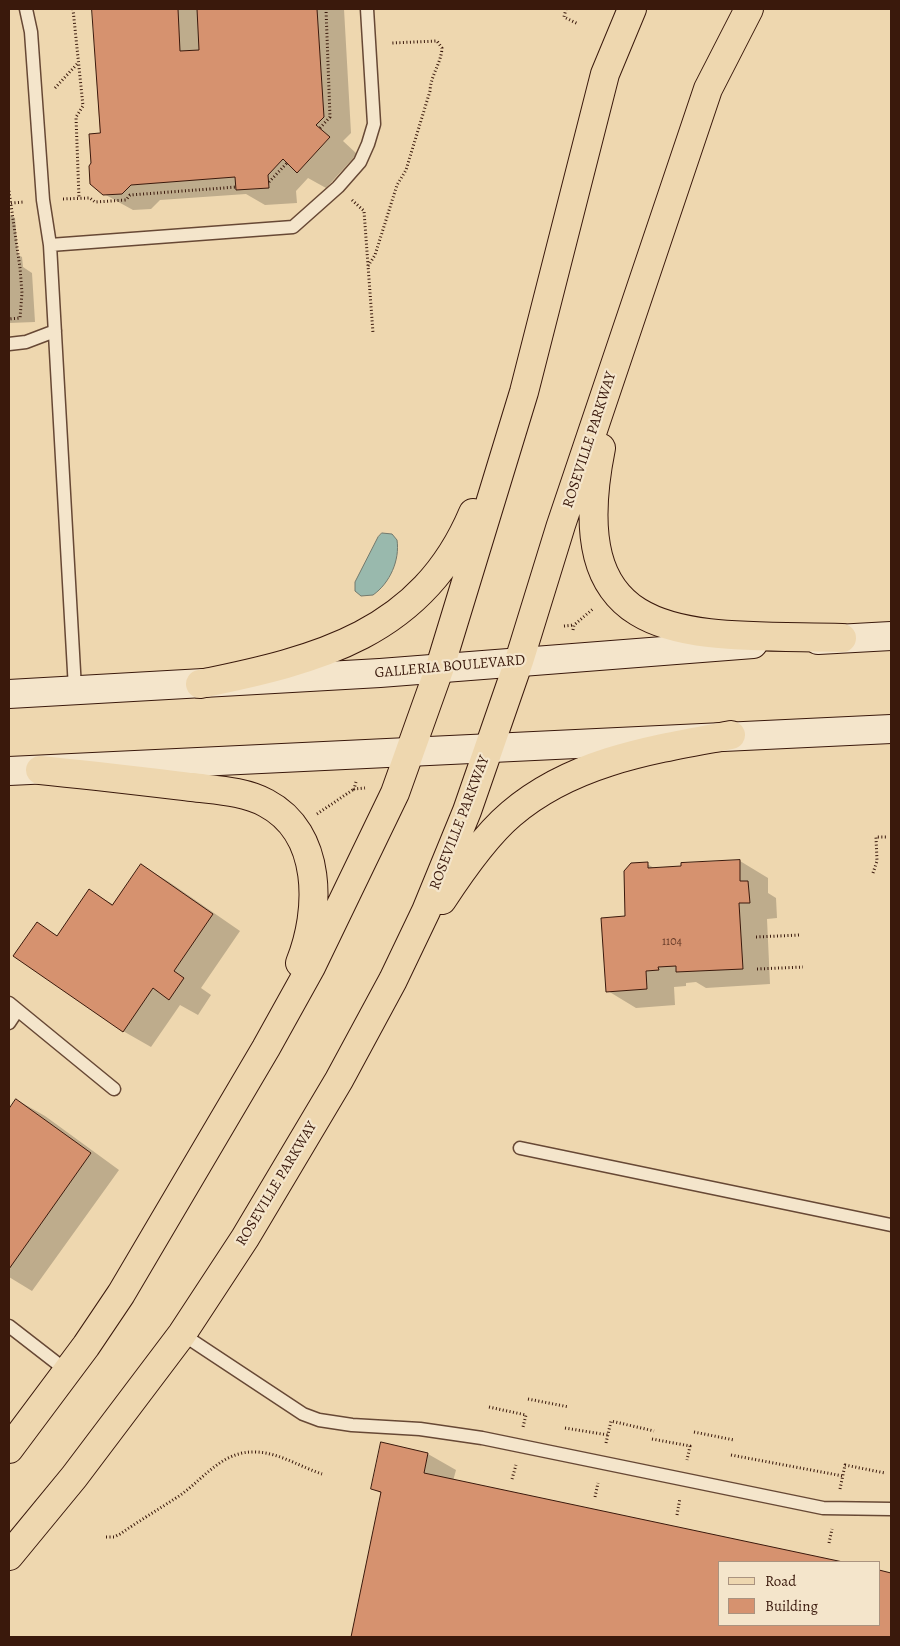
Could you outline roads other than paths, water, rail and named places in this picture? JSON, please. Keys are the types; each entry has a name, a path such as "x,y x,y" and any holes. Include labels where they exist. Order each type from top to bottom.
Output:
{"main road":[{"path":"9,1450 121,1294 266,1048 344,901 380,826 412,751 440,667 524,392 604,74 632,9"},
{"name":"ROSEVILLE PARKWAY","path":"9,1556 80,1470 182,1334 245,1238 339,1080 393,980 426,911 467,812 519,662 561,525 708,89 749,9"},
{"path":"631,316 596,473 593,518 595,541 598,556 609,583 623,601 638,612 653,621 688,632 842,638"},
{"path":"200,684 272,669 313,655 368,632 421,594 458,546 524,392"},
{"name":"GALLERIA BOULEVARD","path":"9,694 75,689 200,684 891,636"},
{"path":"9,771 731,735 891,729"},
{"path":"393,980 458,875 494,830 532,797 559,781 607,762 646,751 731,735"},
{"path":"40,770 151,782 237,794 265,802 287,819 302,840 310,857 314,879 313,900 303,956 266,1048"}],"lane":[{"path":"26,9 31,32 43,200 50,245 75,689"},
{"path":"50,245 293,227 344,181 360,162 368,144 374,124 367,9"},
{"path":"9,344 26,342 55,331"},
{"path":"9,1023 13,1007 114,1090"},
{"path":"520,1148 891,1224"},
{"path":"9,1326 67,1371"},
{"path":"182,1334 303,1414 319,1420 352,1425 420,1429 482,1438 823,1508 891,1509"}]}
